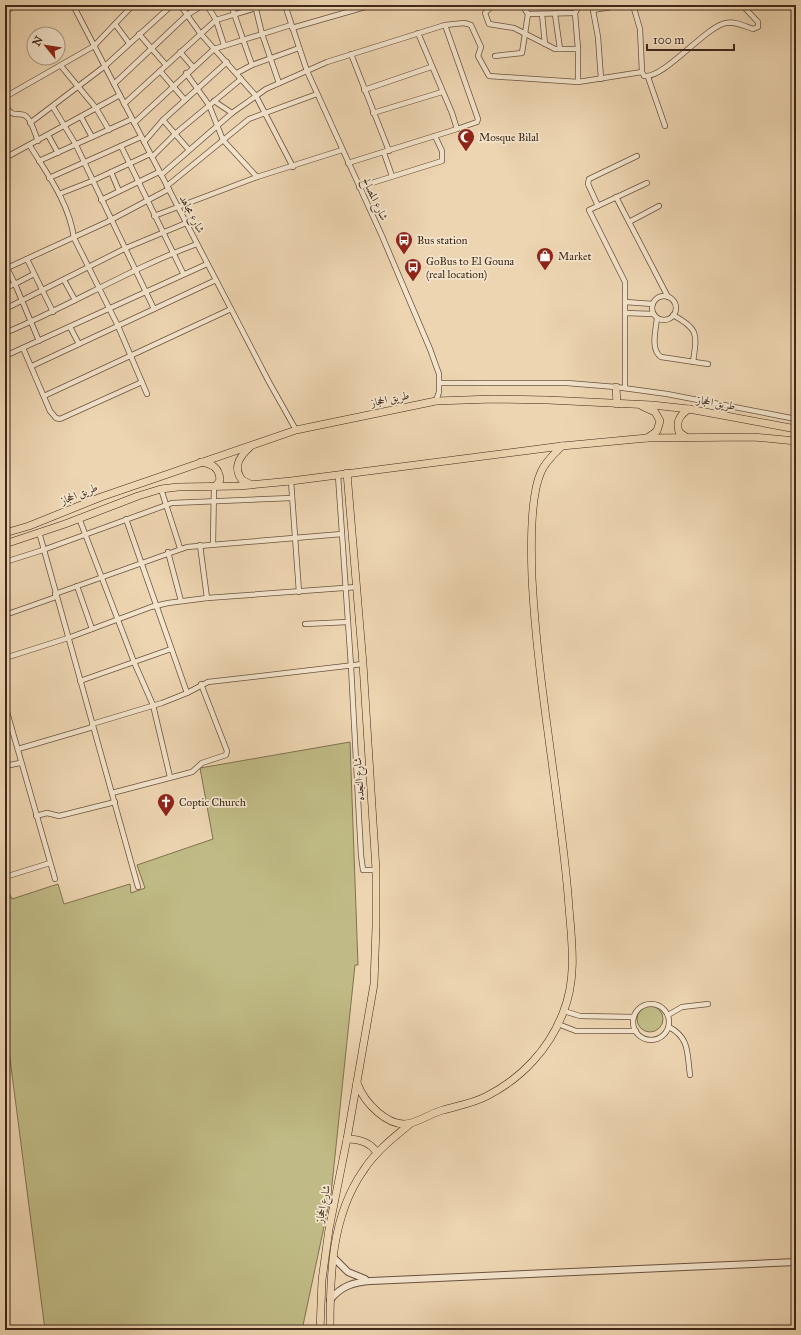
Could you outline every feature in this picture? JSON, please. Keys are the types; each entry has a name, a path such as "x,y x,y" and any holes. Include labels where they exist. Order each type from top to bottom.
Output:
{"main road":[{"path":"616,387 617,404"},
{"name":"طريق الحجاز","path":"5,533 29,526 101,497 296,430 436,401 492,399 637,404 689,409 796,429"},
{"path":"637,404 655,412 660,421 657,431 647,438"},
{"path":"686,437 679,432 678,421 680,416 689,409"},
{"name":"طريق الحجاز","path":"5,544 79,518 120,501 161,489 253,485 562,446 647,438 753,438 796,441"},
{"path":"253,444 242,455 237,468 242,480 253,485"},
{"name":"شارع الحجاز","path":"330,1330 330,1300 334,1256 343,1210 352,1188 377,1154 410,1124 436,1112 486,1097 511,1082 535,1060 558,1024 571,989 573,964 565,860 536,625 531,549 536,486 541,471 562,446"},
{"path":"201,462 211,464 216,468 220,480 215,486"},
{"name":"شارع النجده","path":"347,473 363,664 376,870 374,984 357,1083"},
{"path":"357,1083 367,1102 377,1112 396,1121 410,1124"},
{"name":"شارع الحجاز","path":"320,1330 326,1246 357,1083"},
{"path":"347,1139 364,1142 372,1147 377,1154"}],"street":[{"path":"5,13 14,5"},
{"name":"شارع مجاهد","path":"73,5 207,264 296,430"},
{"path":"66,63 94,46 133,5"},
{"path":"30,123 105,66 172,5"},
{"path":"180,5 200,33 256,96 293,167"},
{"path":"114,84 187,14 203,5"},
{"path":"207,5 216,20 224,45"},
{"path":"231,5 252,65"},
{"path":"124,104 216,20 256,6 266,5"},
{"name":"شارع المصالح","path":"285,5 307,71 430,349 439,374 440,383 436,401"},
{"path":"39,161 92,137 133,121 214,49 362,6 372,5"},
{"path":"492,5 486,13 489,24 514,28 552,48 578,49"},
{"path":"495,56 522,53 528,14 522,5"},
{"path":"578,82 578,49 575,13 580,5"},
{"path":"601,79 598,37 592,8 623,5"},
{"path":"633,5 640,29 642,72 644,76 648,77 665,126"},
{"path":"648,77 665,67 721,24 735,23 753,29 758,27 758,22 742,5"},
{"path":"256,6 262,34 279,83"},
{"path":"528,14 575,13"},
{"path":"542,14 545,44"},
{"path":"555,14 560,49"},
{"path":"101,200 137,182 160,174 232,113 256,96 279,83 351,54 445,25 464,23 471,25 481,47 478,56 489,76 578,82 642,72"},
{"path":"115,24 129,43"},
{"path":"348,163 477,122 478,119 445,25"},
{"path":"418,33 431,67 452,113 457,129"},
{"path":"139,34 166,65"},
{"path":"237,73 252,65 299,48"},
{"path":"180,52 193,67"},
{"path":"351,54 374,113 392,176"},
{"path":"144,142 163,120 227,62"},
{"path":"5,98 61,66 96,108 109,130"},
{"path":"364,90 431,67"},
{"path":"160,71 185,100"},
{"path":"186,73 209,105 223,140 257,177"},
{"path":"59,194 151,155 241,79"},
{"path":"374,113 442,92"},
{"path":"39,341 23,301 6,269 112,219 168,188 223,140 249,120 265,112 317,94"},
{"path":"5,158 30,146 120,95"},
{"path":"214,101 232,113"},
{"path":"5,105 8,111 13,114 25,115 38,141"},
{"path":"53,107 76,145 101,200 147,290 154,308"},
{"path":"81,117 92,137"},
{"path":"163,120 190,150"},
{"path":"48,135 58,153"},
{"path":"359,187 442,161 442,151 435,136"},
{"path":"49,178 84,164 141,137"},
{"path":"30,146 59,194 72,225 74,238 118,326 147,394"},
{"path":"120,146 183,273"},
{"path":"154,216 257,177 293,167 342,150"},
{"path":"598,206 588,184 589,179 637,156"},
{"path":"111,172 119,190"},
{"path":"625,388 626,282 590,210 647,183"},
{"path":"616,197 668,297 674,303 676,309 673,315 666,320 657,318 653,314 626,313"},
{"path":"629,222 659,206"},
{"path":"5,309 126,248 186,223"},
{"path":"5,333 53,312 173,253 197,244"},
{"path":"27,259 53,312"},
{"path":"5,356 183,273 207,264"},
{"path":"5,288 34,274"},
{"path":"64,280 75,300"},
{"path":"32,366 216,280"},
{"path":"653,314 653,304 659,298 668,297"},
{"path":"625,302 653,304"},
{"path":"44,396 231,309"},
{"path":"673,315 688,323 695,333 696,340 693,362"},
{"path":"657,318 655,349 657,354 661,357 708,364"},
{"path":"70,327 79,344"},
{"path":"23,348 54,417 60,419 142,382"},
{"path":"440,383 567,383 616,387 667,394 796,419"},
{"path":"765,424 766,413"},
{"path":"338,474 351,666 361,855 363,870 376,870"},
{"path":"291,481 299,592"},
{"path":"213,544 215,486"},
{"path":"161,489 180,548"},
{"path":"5,562 126,520 165,504 178,502 292,498"},
{"path":"79,518 84,535 134,662 153,705 170,777"},
{"path":"126,520 187,693"},
{"path":"39,532 138,887"},
{"path":"5,615 77,586 180,548 200,545 342,534"},
{"path":"200,545 207,598"},
{"path":"168,552 181,601"},
{"path":"77,586 92,629"},
{"path":"5,658 68,638 156,605 207,598 357,587"},
{"path":"305,624 348,622"},
{"path":"80,681 171,649"},
{"path":"18,749 93,726 153,705 187,693 201,684 212,681 363,664"},
{"path":"112,793 194,771 202,763 227,754 201,684"},
{"path":"5,705 18,749 20,763 55,879"},
{"path":"5,766 20,763"},
{"path":"36,816 47,813 59,816 115,802"},
{"path":"5,877 50,863"},
{"path":"668,1015 682,1007 708,1004"},
{"path":"648,1005 660,1006 668,1015 669,1027 662,1037 656,1040 645,1039 636,1031 634,1017 637,1011 648,1005"},
{"path":"564,1011 580,1016 634,1017"},
{"path":"558,1024 576,1031 636,1031"},
{"path":"669,1027 686,1042 690,1076"},
{"path":"334,1256 348,1272 371,1281"},
{"path":"330,1300 336,1293 346,1286 358,1282 796,1262"}],"shaded area":[{"path":"350,742 358,965 355,965 331,1194 302,1330 45,1330 5,1020 5,884 12,899 58,884 64,904 130,884 131,893 145,888 137,865 213,839 200,768"},
{"path":"650,1006 660,1009 663,1019 660,1029 650,1032 640,1029 637,1019 640,1009"}],"place":[{"name":"Mosque Bilal","path":"466,152"},
{"name":"Bus station","path":"404,255"},
{"name":"Market","path":"545,271"},
{"name":"GoBus to El Gouna (real location)","path":"413,282"},
{"name":"Coptic Church","path":"166,817"}]}
